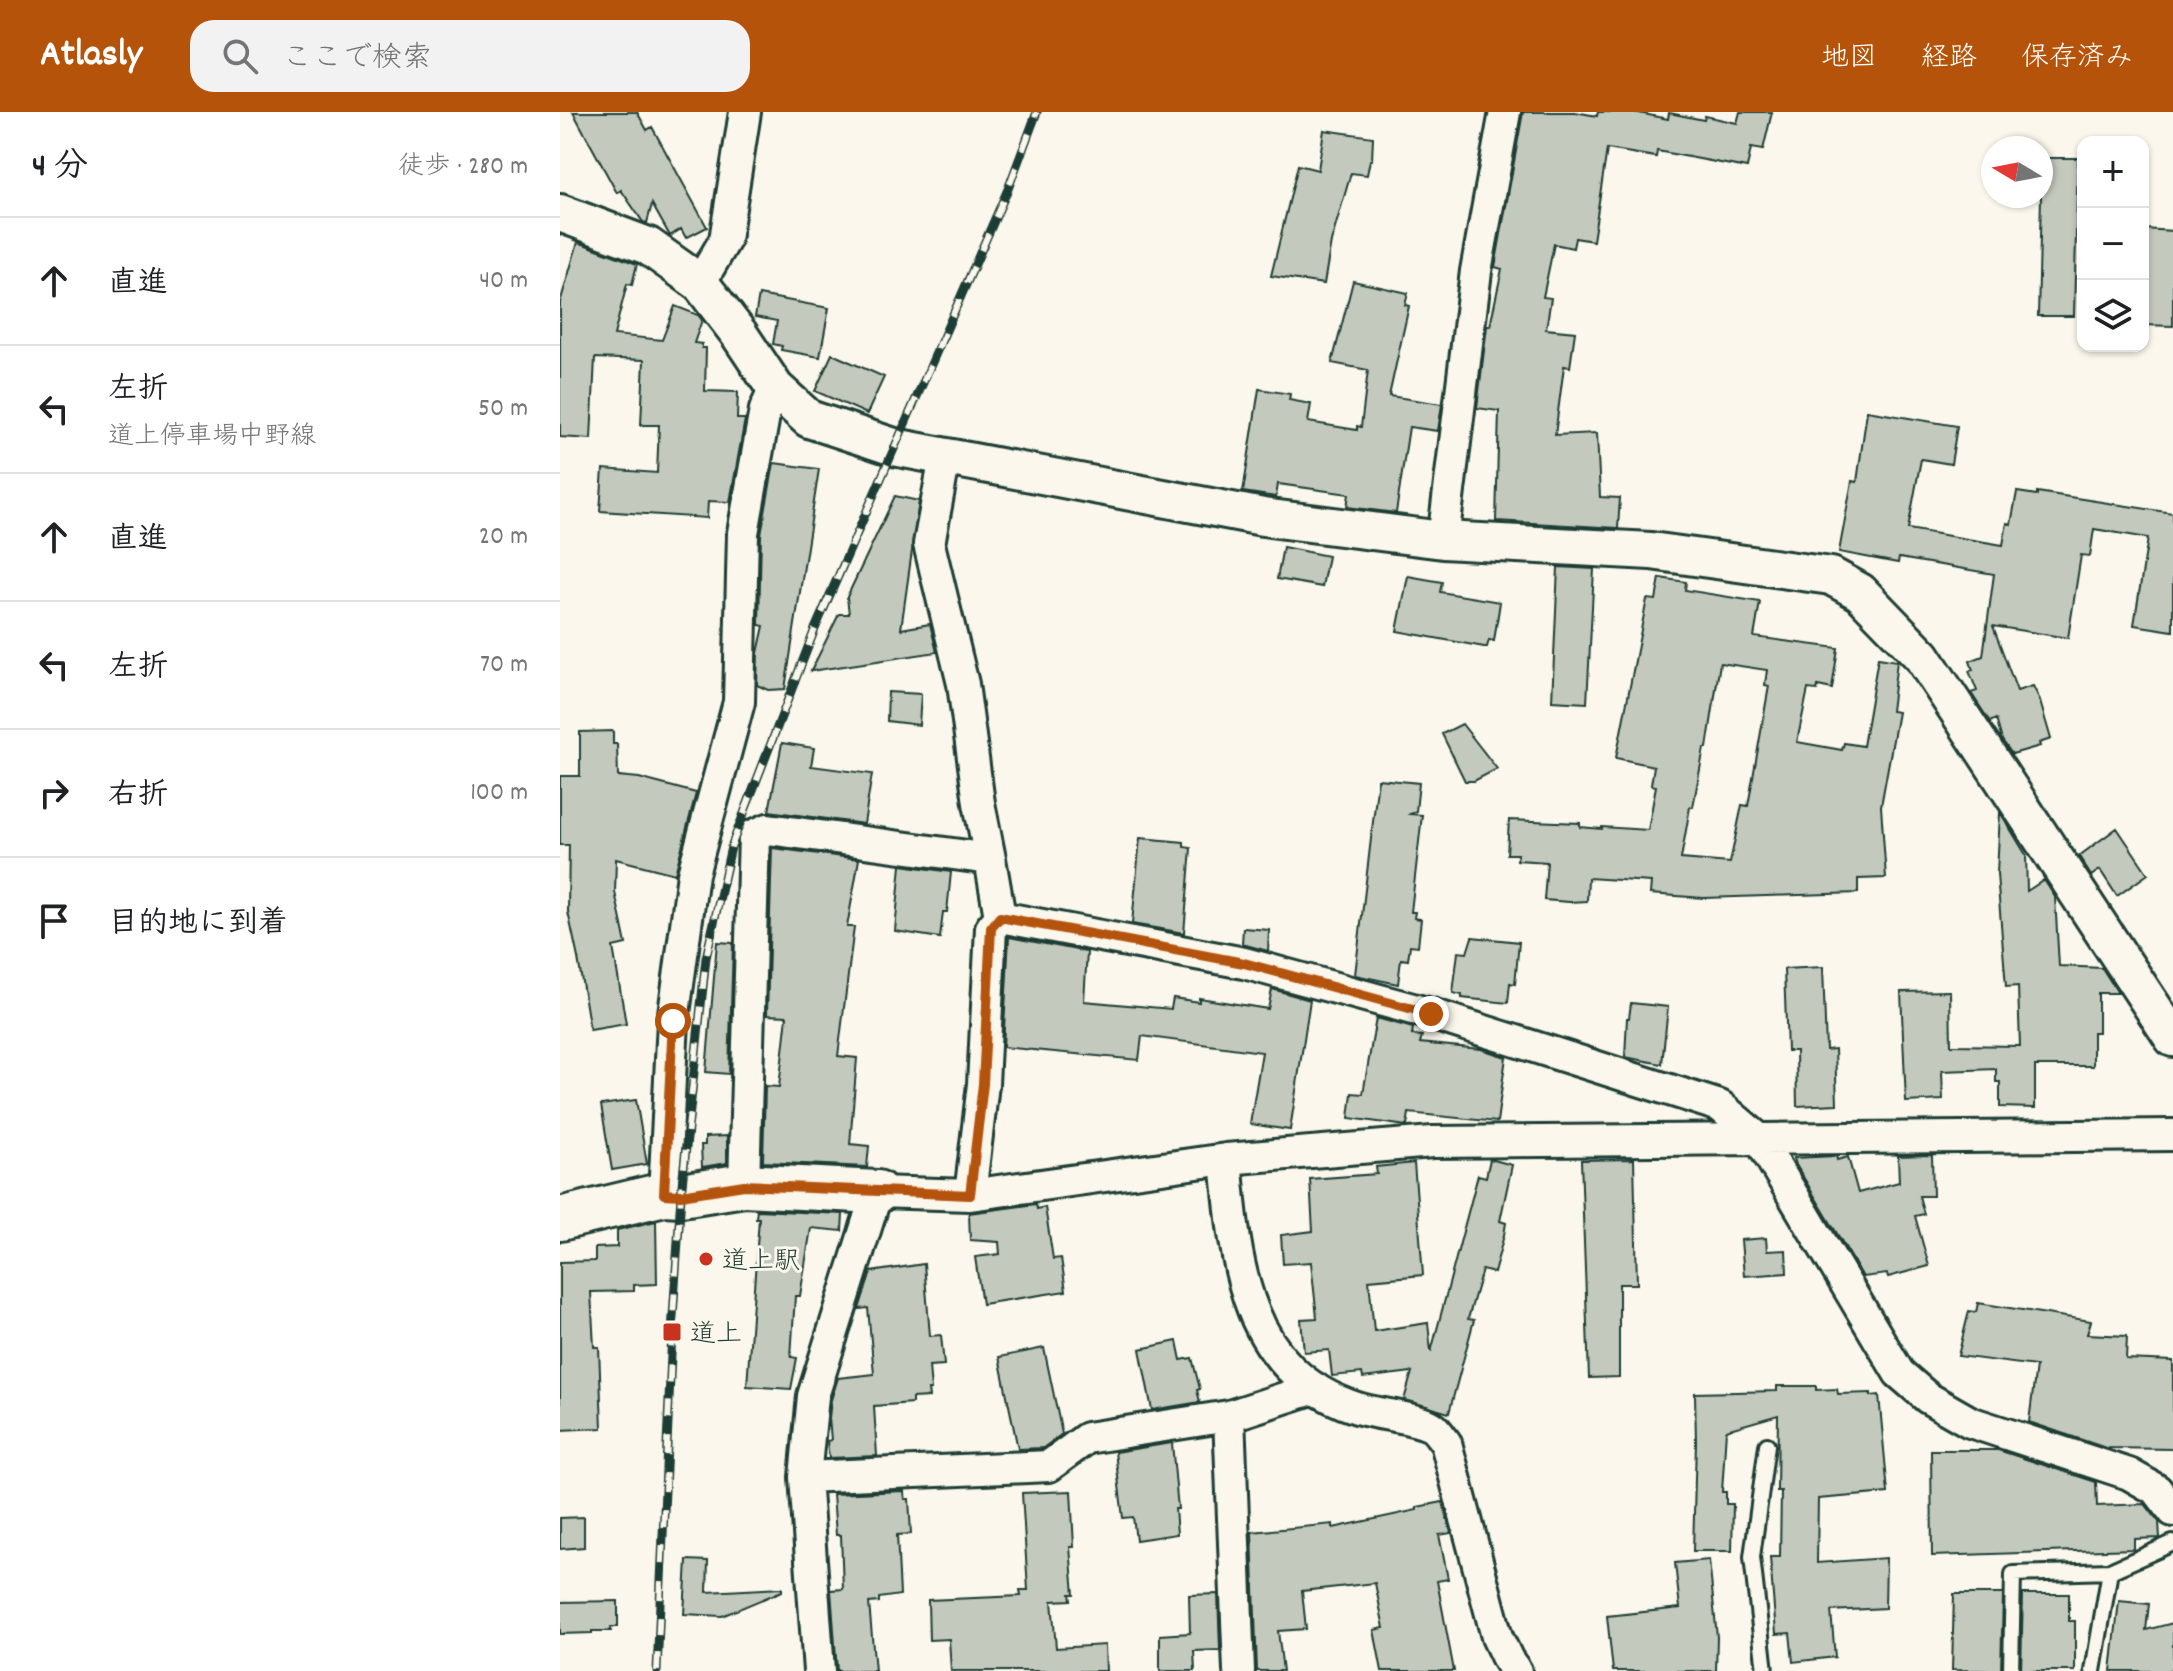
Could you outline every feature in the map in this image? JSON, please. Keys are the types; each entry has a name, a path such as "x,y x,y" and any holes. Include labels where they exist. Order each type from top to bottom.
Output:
{"main road":[{"path":"560,1219 664,1194 681,1195 744,1185 877,1192"}],"street":[{"path":"700,283 725,240 745,112"},
{"path":"1443,540 1476,271 1505,112"},
{"path":"560,213 648,246 700,283 775,388 809,419 894,447 1263,517 1443,540 1651,551 1831,576 1860,592 1922,656 2173,1038"},
{"path":"664,1194 673,1021 693,874 739,702 743,533 765,410 775,388"},
{"path":"945,457 929,544 963,684 979,803 1000,917 991,928 983,1084 970,1195"},
{"path":"744,1185 754,835 768,829 990,859"},
{"path":"1000,917 1244,963 1431,1014 1720,1106 1760,1140 1899,1373 1928,1398 1970,1422 2129,1474 2157,1490 2173,1511"},
{"path":"819,1671 805,1477 813,1396 877,1192 970,1195 1226,1159 1433,1142 2173,1135"},
{"path":"1226,1159 1233,1235 1249,1305 1263,1332 1284,1363 1315,1388 1355,1407 1432,1426 1446,1443 1497,1637 1516,1671"},
{"path":"805,1477 1049,1466 1087,1438 1229,1416 1315,1388"},
{"path":"1229,1416 1239,1671"}],"lane":[{"path":"1765,1671 1752,1557 1767,1445"},
{"path":"2011,1671 2013,1574 2110,1571 2173,1543"},
{"path":"2093,1671 2110,1571"}],"building":[{"path":"573,112 637,112 647,130 652,127 707,227 686,238 681,229 670,236 652,204 647,223 643,222 621,190 617,193"},
{"path":"1523,112 1575,112 1597,116 1598,112 1634,112 1668,119 1669,113 1737,123 1740,112 1772,112 1763,150 1751,148 1747,168 1657,151 1656,157 1607,149 1593,241 1575,238 1573,248 1554,244 1543,297 1551,298 1546,329 1575,332 1570,367 1564,366 1555,435 1597,433 1600,497 1620,498 1618,528 1496,521 1499,411 1477,408 1487,326 1490,326 1502,269 1495,267"},
{"path":"1324,130 1373,137 1372,160 1367,175 1351,173 1331,242 1324,284 1271,276 1298,165 1318,170"},
{"path":"2053,158 2077,158 2074,316 2038,316 2041,208 2053,208"},
{"path":"2149,229 2173,231 2173,326 2149,325"},
{"path":"578,242 637,264 632,285 627,284 614,335 662,340 675,306 698,315 702,320 694,343 706,348 705,391 738,392 737,419 745,419 730,502 708,501 707,518 600,511 603,469 657,473 659,425 641,425 644,360 595,358 591,439 560,437 560,303"},
{"path":"1353,281 1408,293 1405,305 1409,306 1389,396 1442,404 1438,431 1409,427 1396,513 1347,507 1349,494 1278,484 1276,497 1243,492 1259,389 1290,394 1289,400 1311,404 1308,422 1357,430 1357,426 1361,427 1368,370 1332,363"},
{"path":"759,295 829,308 820,357 781,350 782,346 773,344 777,321 755,317"},
{"path":"832,354 884,377 867,414 815,391"},
{"path":"1867,411 1957,426 1951,464 1921,459 1908,529 2003,545 2017,492 2037,495 2037,492 2173,513 2173,631 2134,625 2148,538 2094,529 2090,556 2081,555 2068,638 1993,626 2017,691 2033,686 2039,698 2051,739 2039,743 2040,746 2012,754 2002,740 1996,719 1990,722 1971,693 1977,691 1969,671 1973,670 1970,661 1983,656 1994,574 1899,558 1898,563 1839,552 1852,481 1857,482"},
{"path":"774,463 819,469 785,689 768,690 757,685 758,653 764,626 759,625 761,535"},
{"path":"895,496 919,501 901,629 930,624 937,652 811,671 839,614 849,614 847,597"},
{"path":"1283,547 1328,556 1322,587 1277,579"},
{"path":"1558,567 1594,569 1587,703 1552,701"},
{"path":"1408,576 1442,582 1440,592 1500,602 1494,641 1489,640 1487,647 1484,647 1397,631"},
{"path":"1660,578 1686,582 1685,590 1760,602 1754,637 1838,648 1832,689 1818,686 1817,690 1808,689 1797,742 1842,750 1844,743 1863,746 1878,658 1897,661 1891,711 1898,712 1881,806 1886,878 1858,879 1858,893 1704,898 1650,894 1651,882 1588,878 1587,901 1544,900 1547,862 1517,860 1518,854 1507,854 1509,820 1648,830 1656,786 1651,785 1654,766 1616,758 1647,599 1656,600","holes":["1720,663 1767,670 1765,685 1769,686 1748,806 1742,805 1730,863 1681,859 1690,807 1693,807 1704,748 1707,748"]},
{"path":"888,692 921,694 919,725 887,721"},
{"path":"1462,724 1497,769 1474,781 1465,781 1442,734"},
{"path":"613,731 613,744 617,744 618,776 639,778 696,793 675,874 616,859 615,892 626,944 613,947 626,1024 590,1030 568,912 569,845 560,845 560,776 580,776 580,732"},
{"path":"782,743 814,748 811,766 872,774 864,824 769,811"},
{"path":"1378,779 1419,783 1416,811 1410,814 1422,815 1411,912 1415,912 1414,918 1421,919 1418,946 1410,945 1408,960 1401,959 1398,984 1355,975"},
{"path":"2000,812 2026,855 2027,891 2044,880 2055,897 2059,966 2102,968 2118,993 2098,993 2098,1032 2093,1032 2093,1066 2035,1066 2035,1108 2000,1107 2000,1082 1996,1082 1996,1069 1942,1071 1943,1100 1906,1102 1901,992 1950,991 1951,1045 2020,1046 2018,986 2006,987 1997,874"},
{"path":"2117,828 2148,874 2117,896 2100,870 2091,876 2079,856"},
{"path":"1140,838 1184,842 1184,847 1191,848 1184,933 1132,924"},
{"path":"772,848 859,859 847,927 854,927 838,1056 857,1058 850,1144 869,1146 867,1167 763,1162 765,1086 779,1087 787,1016 767,1015"},
{"path":"901,865 951,872 947,912 943,912 940,938 895,931"},
{"path":"1243,928 1269,930 1268,951 1242,944"},
{"path":"1009,937 1087,952 1084,1001 1171,1009 1173,998 1199,1002 1199,998 1268,1009 1272,989 1310,1000 1290,1130 1250,1124 1262,1052 1142,1036 1139,1060 1003,1047"},
{"path":"1472,937 1519,942 1515,984 1510,983 1508,1003 1462,998 1462,995 1453,993 1458,952 1467,953"},
{"path":"717,942 733,943 729,1074 706,1072"},
{"path":"1823,967 1826,1050 1835,1049 1837,1104 1797,1106 1796,1051 1787,1051 1784,969"},
{"path":"1631,1003 1668,1007 1662,1064 1625,1057"},
{"path":"1376,1018 1413,1028 1412,1035 1422,1036 1420,1043 1481,1049 1506,1057 1497,1122 1409,1113 1407,1126 1349,1118 1352,1093 1363,1094"},
{"path":"636,1100 647,1164 612,1170 601,1105"},
{"path":"727,1136 727,1163 702,1167 701,1145 705,1145 705,1137"},
{"path":"1932,1155 1933,1196 1919,1196 1924,1214 1915,1216 1929,1266 1888,1277 1887,1274 1863,1277 1794,1158 1836,1156 1837,1160 1848,1157 1858,1193 1899,1182 1898,1156"},
{"path":"1490,1159 1512,1165 1500,1221 1506,1223 1494,1273 1482,1270 1468,1319 1474,1320 1449,1413 1404,1400 1412,1372 1363,1378 1362,1373 1332,1376 1329,1350 1304,1352 1301,1319 1317,1318 1311,1262 1283,1264 1281,1235 1313,1231 1310,1179 1377,1174 1376,1167 1414,1163 1423,1275 1369,1280 1374,1331 1428,1323 1431,1352 1478,1175 1486,1177"},
{"path":"1634,1159 1637,1284 1619,1284 1619,1377 1589,1378 1581,1160"},
{"path":"1036,1204 1037,1209 1045,1207 1053,1259 1061,1258 1066,1291 982,1304 975,1257 1000,1254 999,1242 970,1240 969,1213"},
{"path":"757,1210 843,1214 842,1231 811,1228 800,1296 795,1296 791,1357 797,1358 791,1389 747,1386 759,1218 756,1218"},
{"path":"656,1221 657,1284 634,1285 634,1291 591,1292 594,1347 599,1347 602,1428 560,1430 560,1262 595,1261 595,1248 617,1247 617,1230"},
{"path":"1766,1238 1767,1251 1786,1250 1787,1273 1744,1276 1741,1240"},
{"path":"924,1264 930,1336 941,1335 944,1365 929,1366 929,1397 912,1398 912,1403 874,1406 877,1456 829,1458 827,1441 831,1440 831,1400 838,1378 874,1374 868,1308 859,1309 871,1272"},
{"path":"1978,1303 2091,1321 2087,1334 2127,1336 2126,1359 2173,1361 2173,1449 2106,1448 2029,1422 2036,1366 1958,1356 1969,1311 1976,1312"},
{"path":"1177,1341 1181,1360 1192,1358 1200,1402 1152,1410 1140,1349"},
{"path":"1044,1348 1062,1434 1043,1448 1018,1449 999,1357"},
{"path":"1777,1386 1816,1386 1816,1390 1837,1389 1838,1394 1879,1395 1888,1493 1818,1499 1817,1563 1886,1558 1885,1608 1831,1611 1835,1657 1793,1662 1790,1633 1776,1634 1770,1557 1780,1557 1778,1415 1726,1430 1722,1492 1726,1492 1726,1504 1733,1504 1732,1551 1693,1551 1695,1393 1777,1391"},
{"path":"1172,1443 1177,1534 1136,1540 1133,1517 1123,1518 1115,1452"},
{"path":"1931,1450 1998,1450 2096,1482 2097,1506 2145,1504 2159,1522 2160,1538 2134,1539 2134,1549 1932,1556"},
{"path":"904,1491 905,1499 909,1499 911,1534 897,1535 900,1595 869,1603 875,1671 837,1671 831,1590 843,1589 841,1535 836,1535 833,1494"},
{"path":"1071,1491 1074,1547 1070,1547 1074,1594 1070,1594 1071,1600 1052,1601 1056,1648 1105,1645 1106,1671 951,1671 949,1639 929,1640 928,1600 1021,1596 1020,1590 1028,1590 1022,1493"},
{"path":"1443,1502 1451,1533 1439,1535 1448,1579 1437,1581 1454,1671 1382,1671 1374,1630 1384,1628 1375,1583 1302,1591 1306,1629 1278,1631 1283,1671 1257,1671 1252,1532 1333,1524 1333,1528"},
{"path":"584,1517 584,1547 560,1549 560,1518"},
{"path":"687,1560 708,1561 707,1592 782,1588 782,1591 722,1616 684,1614"},
{"path":"1709,1560 1717,1637 1716,1671 1613,1671 1607,1616 1680,1608 1675,1563"},
{"path":"1218,1594 1220,1650 1194,1651 1195,1671 1160,1671 1160,1635 1190,1633 1189,1595"},
{"path":"1954,1594 2003,1594 2001,1671 1952,1670"},
{"path":"2023,1594 2069,1594 2069,1621 2075,1621 2075,1671 2021,1671"},
{"path":"618,1601 618,1627 611,1627 611,1631 560,1634 560,1602"},
{"path":"2119,1601 2149,1604 2146,1630 2173,1623 2173,1671 2111,1671"}],"railway":[{"path":"657,1671 681,1195 706,958 731,847 815,629 1008,189 1037,112"}],"place":[{"name":"道上駅","path":"706,1259"},
{"name":"道上","path":"672,1332"}],"route":[{"path":"673,1021 664,1194 681,1195 744,1185 970,1195 983,1084 991,928 1000,917 1244,963 1431,1014"}]}
